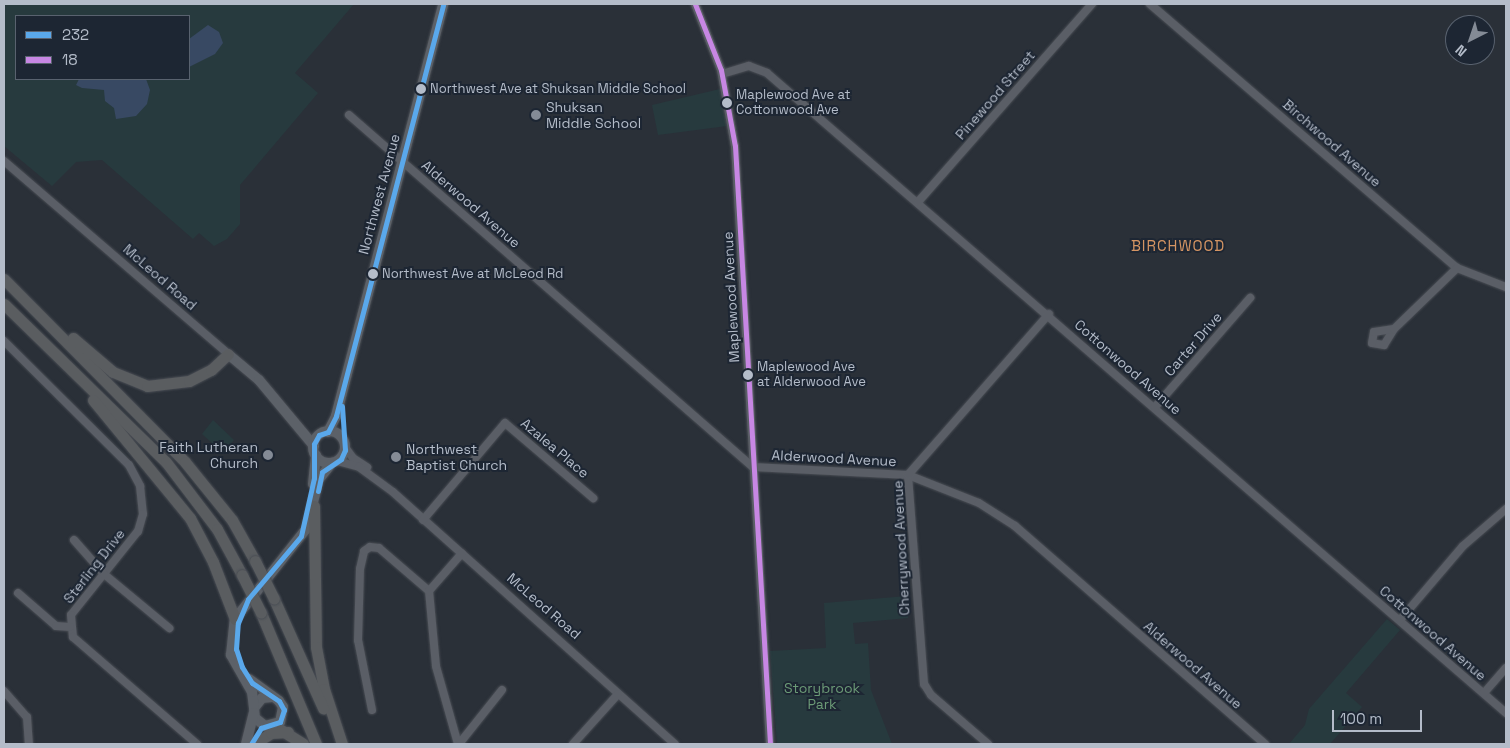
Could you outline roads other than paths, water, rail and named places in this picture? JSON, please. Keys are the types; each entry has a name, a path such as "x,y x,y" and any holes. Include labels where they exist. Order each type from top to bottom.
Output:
{"highway":[{"path":"4,278 105,366 134,383 160,387 180,384 211,370 228,354"},
{"path":"4,278 185,462 232,520 274,599 340,744"},
{"path":"4,304 166,462 212,522 261,613 316,744"},
{"path":"35,336 80,386 190,518 213,562 235,619"},
{"path":"314,506 316,647 340,744"},
{"path":"270,726 288,732 303,744"},
{"path":"253,744 271,733 288,732"}],"main road":[{"name":"Northwest Avenue","path":"315,451 336,416 443,4"},
{"name":"McLeod Road","path":"228,354 293,418 315,451"},
{"name":"Northwest Avenue","path":"341,392 344,442"},
{"name":"McLeod Road","path":"293,418 344,442"},
{"path":"270,726 258,722 254,710 252,692 231,655 235,619 248,599 301,536 314,506 322,472 334,462 344,442"},
{"path":"301,536 315,451 334,462"},
{"path":"248,599 238,623 236,649 246,676 281,702 284,713 270,726 257,732 253,744"},
{"path":"246,744 254,710 262,698 272,697"}],"street":[{"name":"Maplewood Avenue","path":"695,4 722,74 735,146 770,744"},
{"name":"Pinewood Street","path":"918,202 1092,4"},
{"name":"Birchwood Avenue","path":"1150,4 1457,268 1506,287"},
{"name":"Cottonwood Avenue","path":"722,74 749,66 767,73 1049,314 1506,713"},
{"name":"Alderwood Avenue","path":"349,115 753,467 908,475 979,503 1015,526 1265,744"},
{"name":"McLeod Road","path":"4,161 228,354"},
{"path":"1394,329 1457,268"},
{"name":"Carter Drive","path":"1155,407 1250,298"},
{"name":"Cherrywood Avenue","path":"988,744 931,695 924,684 908,475 1049,314"},
{"name":"Sterling Drive","path":"4,342 136,477 143,514 138,531 71,615 70,627"},
{"name":"Azalea Place","path":"423,520 505,423 593,498"},
{"name":"McLeod Road","path":"344,442 423,520 675,744"},
{"name":"McLeod Road","path":"334,462 359,467 393,492"},
{"path":"1400,620 1463,546 1506,509"},
{"path":"74,540 104,574 169,628"},
{"path":"372,710 358,640 359,578 364,551 370,547 379,548 429,591 436,666 458,744"},
{"path":"429,591 462,553"},
{"path":"18,593 56,626 70,627 73,637 197,744"},
{"path":"1484,693 1506,668"},
{"path":"4,690 26,717 29,744"},
{"path":"458,744 502,690"},
{"path":"572,744 618,694"}],"water":[{"path":"208,25 219,32 223,43 215,54 190,66 190,38"},
{"path":"78,80 146,80 150,90 147,104 136,116 116,119 114,108 105,101 104,90 82,88 76,85"}],"place":[{"name":"Northwest Ave at Shuksan Middle School","path":"421,89"},
{"name":"Maplewood Ave at Cottonwood Ave","path":"727,103"},
{"name":"Shuksan Middle School","path":"536,115"},
{"name":"Northwest Ave at McLeod Rd","path":"373,274"},
{"name":"Maplewood Ave at Alderwood Ave","path":"748,375"},
{"name":"Faith Lutheran Church","path":"268,455"},
{"name":"Northwest Baptist Church","path":"396,457"}],"district":[{"name":"BIRCHWOOD","path":"1178,246"}],"park label":[{"name":"Storybrook Park","path":"822,696"}]}
